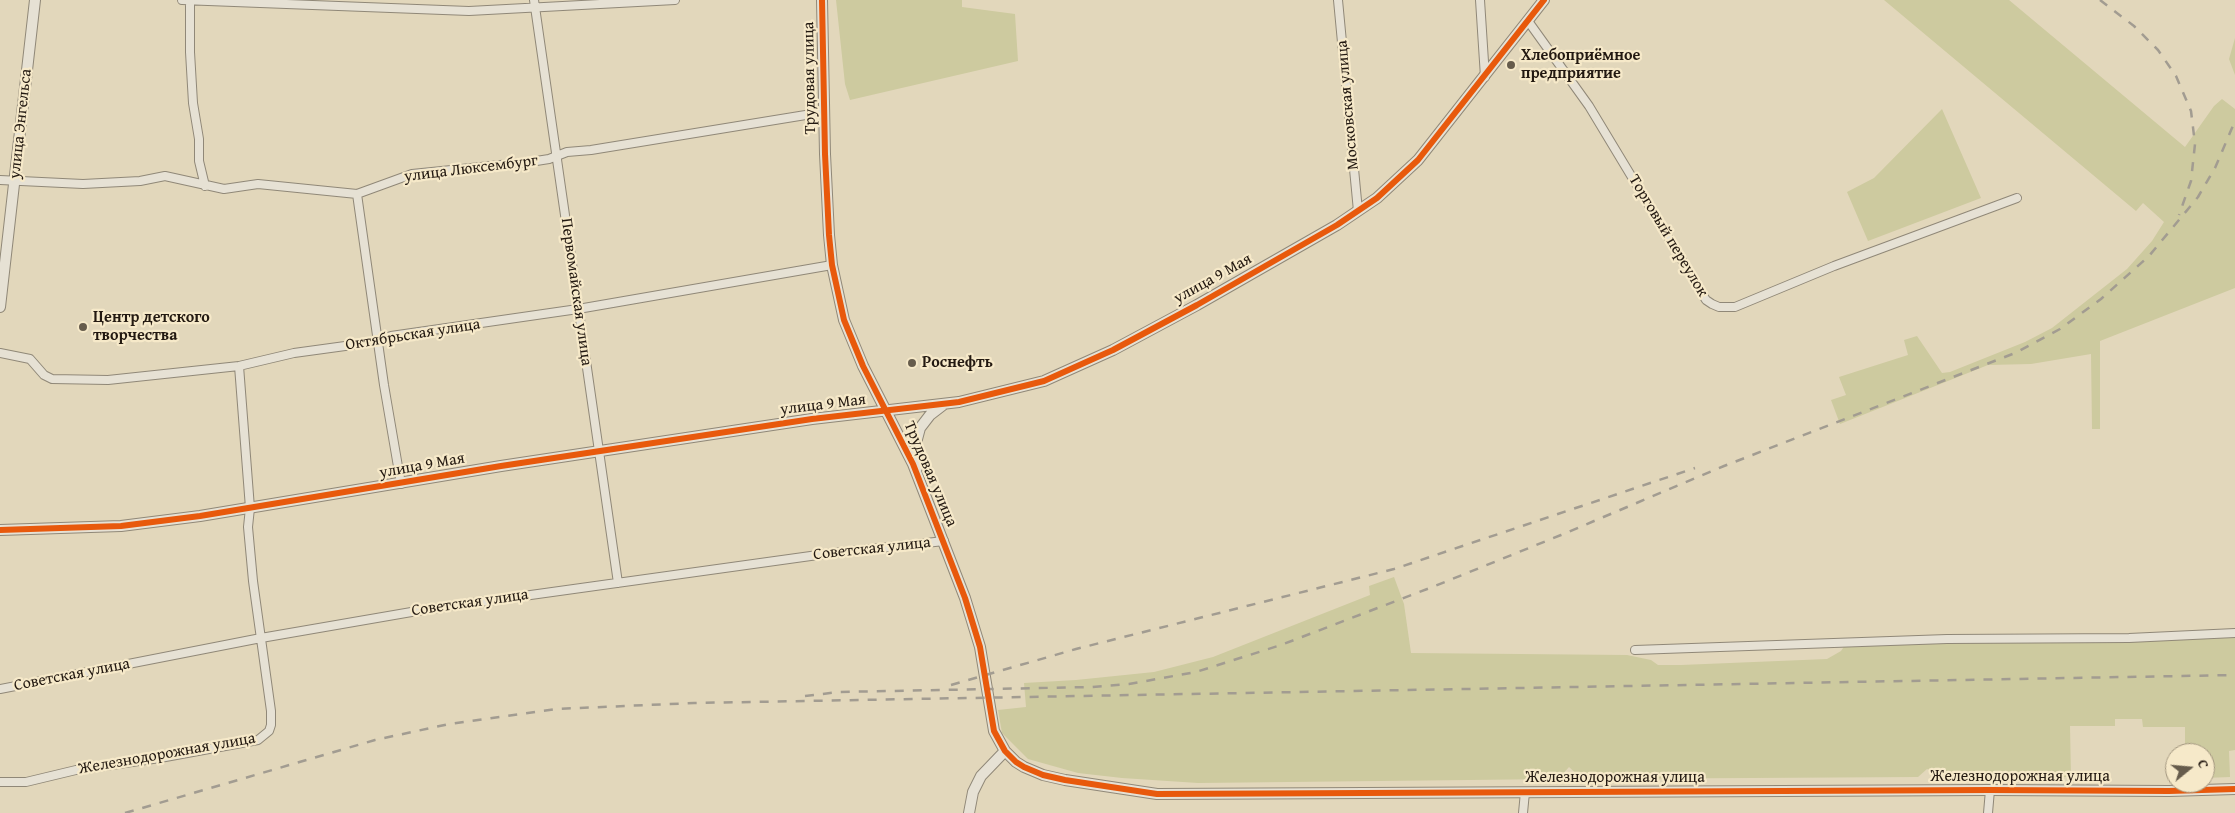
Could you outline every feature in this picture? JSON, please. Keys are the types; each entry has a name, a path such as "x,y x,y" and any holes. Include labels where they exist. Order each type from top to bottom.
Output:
{"street":[{"name":"улица Энгельса","path":"0,307 35,0"},
{"path":"182,0 430,10 535,3 675,0"},
{"path":"190,0 190,52 193,102 199,161 205,186"},
{"name":"Трудовая улица","path":"822,0 827,199 832,265 840,304 850,339 888,412 918,476 974,623 984,664 994,731 1005,751"},
{"name":"Московская улица","path":"1338,0 1358,211"},
{"path":"1480,0 1485,77"},
{"name":"улица 9 Мая","path":"0,530 146,524 401,484 501,466 802,421 945,404 1029,386 1113,350 1337,225 1358,211 1396,182 1418,160 1544,0"},
{"name":"Первомайская улица","path":"535,3 618,584"},
{"name":"Торговый переулок","path":"1528,21 1589,106 1706,300 1712,304 1735,307 1834,266 2017,198"},
{"name":"улица Люксембург","path":"0,180 15,182 106,183 165,176 224,189 258,184 357,194 412,174 530,162 572,151 591,150 824,112"},
{"path":"357,194 401,484"},
{"name":"Октябрьская улица","path":"0,353 30,359 44,375 52,379 108,380 239,366 294,353 378,340 391,336 578,309 832,265"},
{"name":"Железнодорожная улица","path":"0,782 26,782 76,770 160,758 258,740 266,735 271,724 248,526 250,508 239,366"},
{"path":"918,476 916,443 920,428 930,415 945,404"},
{"name":"Советская улица","path":"0,689 260,638 423,610 825,554 944,542"},
{"path":"1635,650 1911,640 2129,638 2235,634"},
{"path":"969,813 974,792 982,776 1005,751"},
{"name":"Железнодорожная улица","path":"1005,751 1016,762 1042,775 1096,786 1158,794 1990,790 2169,791 2235,788"},
{"path":"1988,813 1990,790"},
{"path":"1523,813 1525,792"}],"shaded area":[{"path":"836,0 962,0 962,7 1015,14 1018,61 850,100 845,84"},
{"path":"1884,0 2009,0 2185,147 2214,106 2222,99 2235,109 2235,288 2100,341 2100,429 2092,429 2091,354 2031,364 1988,365 1840,424 1831,400 1846,395 1839,377 1908,355 1904,340 1917,336 1942,373 1950,372 2025,342 2052,328 2127,269 2152,241 2164,222 2143,203 2136,211"},
{"path":"2235,38 2235,75 2229,59"},
{"path":"1942,109 1981,198 1868,241 1847,192 1874,178"},
{"path":"1394,577 1404,604 1411,653 1627,655 1651,660 1658,665 1681,665 1827,659 1841,651 1847,642 2235,633 2235,750 2229,751 2230,777 2215,778 2215,743 2185,743 2185,727 2143,727 2142,719 2115,719 2115,726 2070,726 2071,777 1935,778 1935,772 1927,769 1918,777 1582,779 1569,767 1558,779 1198,783 1078,773 1028,759 1002,733 998,710 1026,707 1024,683 1154,672 1213,657 1370,595 1369,586"}],"railway":[{"path":"2100,0 2134,26 2158,50 2176,76 2191,111 2195,144 2191,181 2179,215"},
{"path":"805,696 839,692 1092,687 1129,684 1196,672 1281,645 1435,586 1724,466 2015,353 2060,329 2101,299 2149,256 2198,197 2215,168 2235,121"},
{"path":"951,685 1076,649 1394,569 1695,468"},
{"path":"125,813 375,740 449,724 556,709 694,703 2235,675"}],"cycle path":[{"path":"822,0 825,154 829,235 832,265 844,320 863,366 913,464 965,598 980,647 994,731 1005,751 1024,767 1043,775 1065,780 1157,794 1990,790 2169,791 2235,789"},
{"path":"0,530 121,526 200,516 501,466 812,419 959,402 1044,381 1113,350 1197,305 1337,225 1377,198 1418,160 1544,0"}],"place":[{"name":"Хлебоприёмное предприятие","path":"1511,65"},
{"name":"Центр детского творчества","path":"83,327"},
{"name":"Роснефть","path":"912,363"}]}
